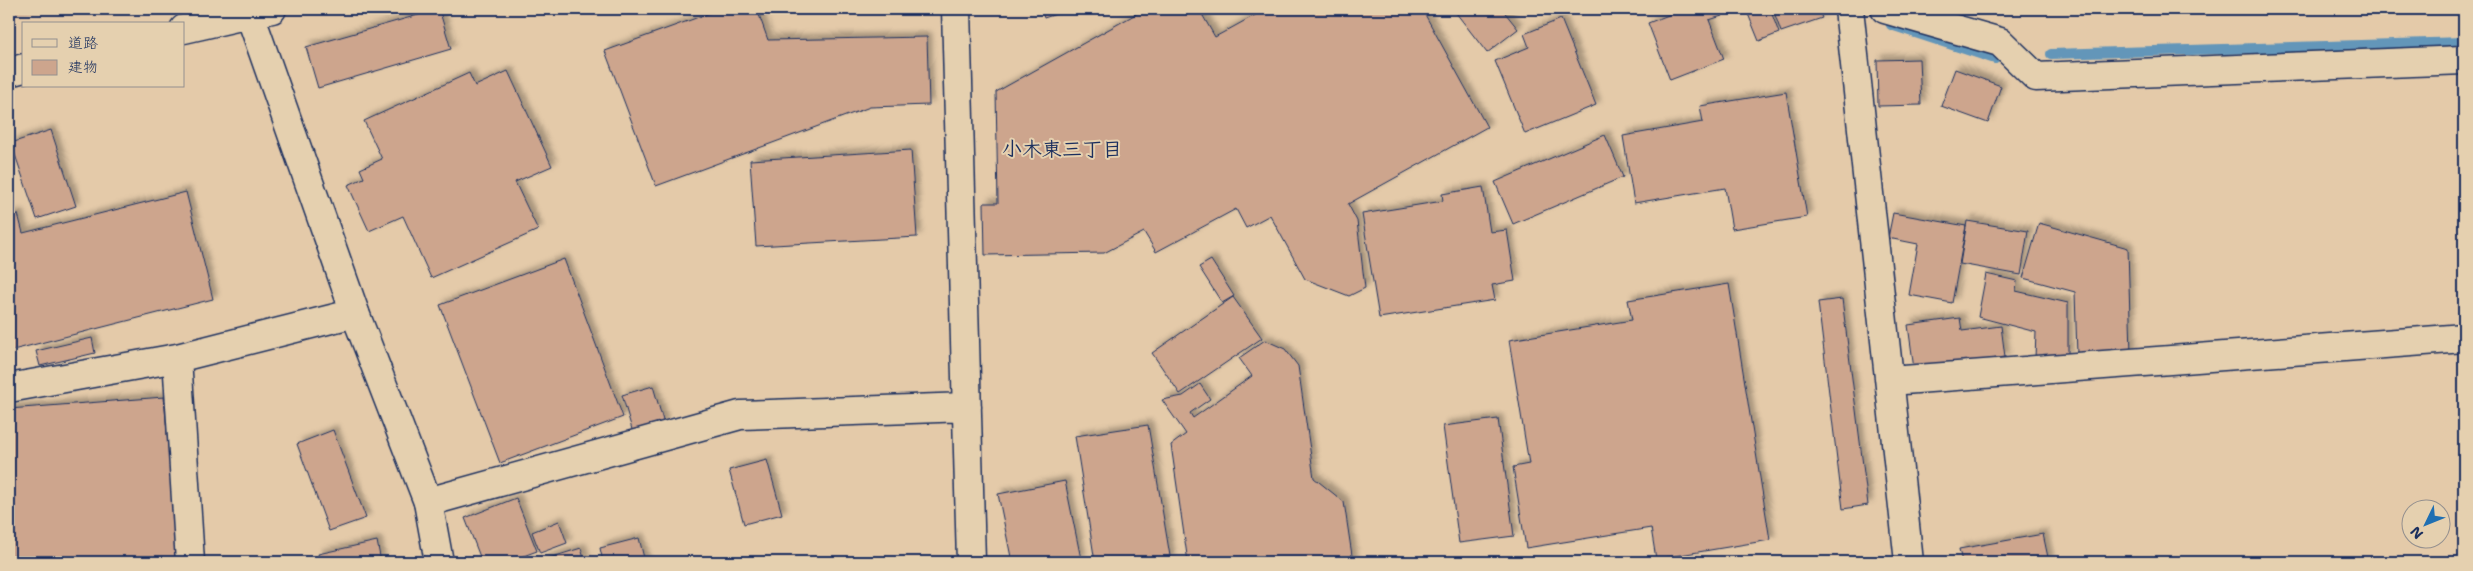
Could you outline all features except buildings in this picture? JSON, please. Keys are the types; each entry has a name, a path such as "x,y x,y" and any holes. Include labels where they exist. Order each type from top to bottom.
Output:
{"street":[{"path":"956,9 971,562"},
{"path":"1849,9 1909,562"},
{"path":"1885,9 2000,42 2036,76 2464,60"},
{"path":"185,30 257,10 355,313 428,502 440,562"},
{"path":"9,72 22,69"},
{"path":"9,388 177,358 355,313"},
{"path":"1890,381 2464,338"},
{"path":"177,358 190,562"},
{"path":"428,502 740,416 967,407"}],"shaded area":[{"path":"9,9 48,9 9,18"}],"waterway":[{"path":"1891,25 1995,59"},
{"path":"2051,54 2464,42"}],"district":[{"name":"小木東三丁目","path":"1062,149"}]}
